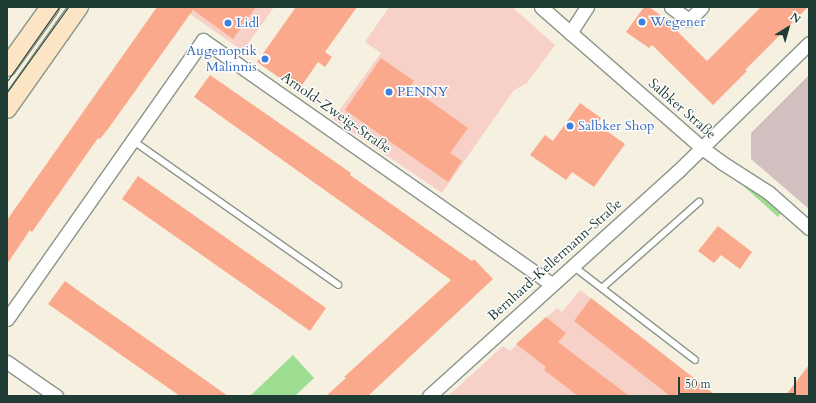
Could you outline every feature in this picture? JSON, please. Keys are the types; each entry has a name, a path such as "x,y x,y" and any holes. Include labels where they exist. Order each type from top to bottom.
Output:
{"main road":[{"path":"7,67 50,7"},
{"path":"7,109 79,7"}],"street":[{"name":"Salbker Straße","path":"541,7 702,148 768,192 809,228"},
{"path":"570,32 587,7"},
{"path":"671,7 689,20 702,7"},
{"name":"Arnold-Zweig-Straße","path":"7,319 203,40 552,284"},
{"name":"Bernhard-Kellermann-Straße","path":"429,396 702,148 809,43"},
{"path":"7,362 56,396"}],"lane":[{"path":"132,140 338,285"},
{"path":"602,288 699,202"},
{"path":"572,265 695,360"}],"shaded area":[{"path":"180,7 274,7 243,51"},
{"path":"389,7 512,7 555,45 527,83 514,90 442,193 333,119 381,53 365,42"},
{"path":"809,75 809,209 751,159 751,133"},
{"path":"580,290 716,396 448,396 503,346 510,351 557,308 562,312"}],"green space":[{"path":"738,181 758,191 782,212 778,217"},
{"path":"293,355 314,378 295,396 250,396"}],"building":[{"path":"157,7 256,7 233,39 193,10 108,129 100,139 98,138 32,232 30,230 7,264 7,220"},
{"path":"296,7 357,7 325,52 332,57 325,67 318,62 298,91 257,62"},
{"path":"644,7 649,7 669,21 668,22 707,61 761,7 808,7 745,70 747,71 713,105 652,45 649,48 626,32"},
{"path":"381,58 414,81 410,87 468,128 450,153 462,161 448,182 345,110"},
{"path":"210,75 351,173 350,175 472,261 474,259 493,279 368,396 326,396 346,378 344,377 451,280 194,97"},
{"path":"580,103 601,118 597,124 625,144 594,187 572,172 566,180 530,155 545,135 553,141"},
{"path":"138,176 326,308 310,331 122,199"},
{"path":"718,226 752,252 740,269 721,255 714,263 698,251"},
{"path":"65,281 228,396 180,396 48,304"},
{"path":"591,298 716,396 670,396 574,321"},
{"path":"546,317 566,333 558,342 629,396 578,396 544,370 546,367 516,344"},
{"path":"809,365 809,396 785,396"}],"tram line":[{"path":"7,81 59,7"},
{"path":"7,92 68,7"}],"place":[{"name":"Wegener","path":"642,22"},
{"name":"Lidl","path":"228,23"},
{"name":"Augenoptik Malinnis","path":"265,59"},
{"name":"PENNY","path":"389,92"},
{"name":"Salbker Shop","path":"570,126"}]}
